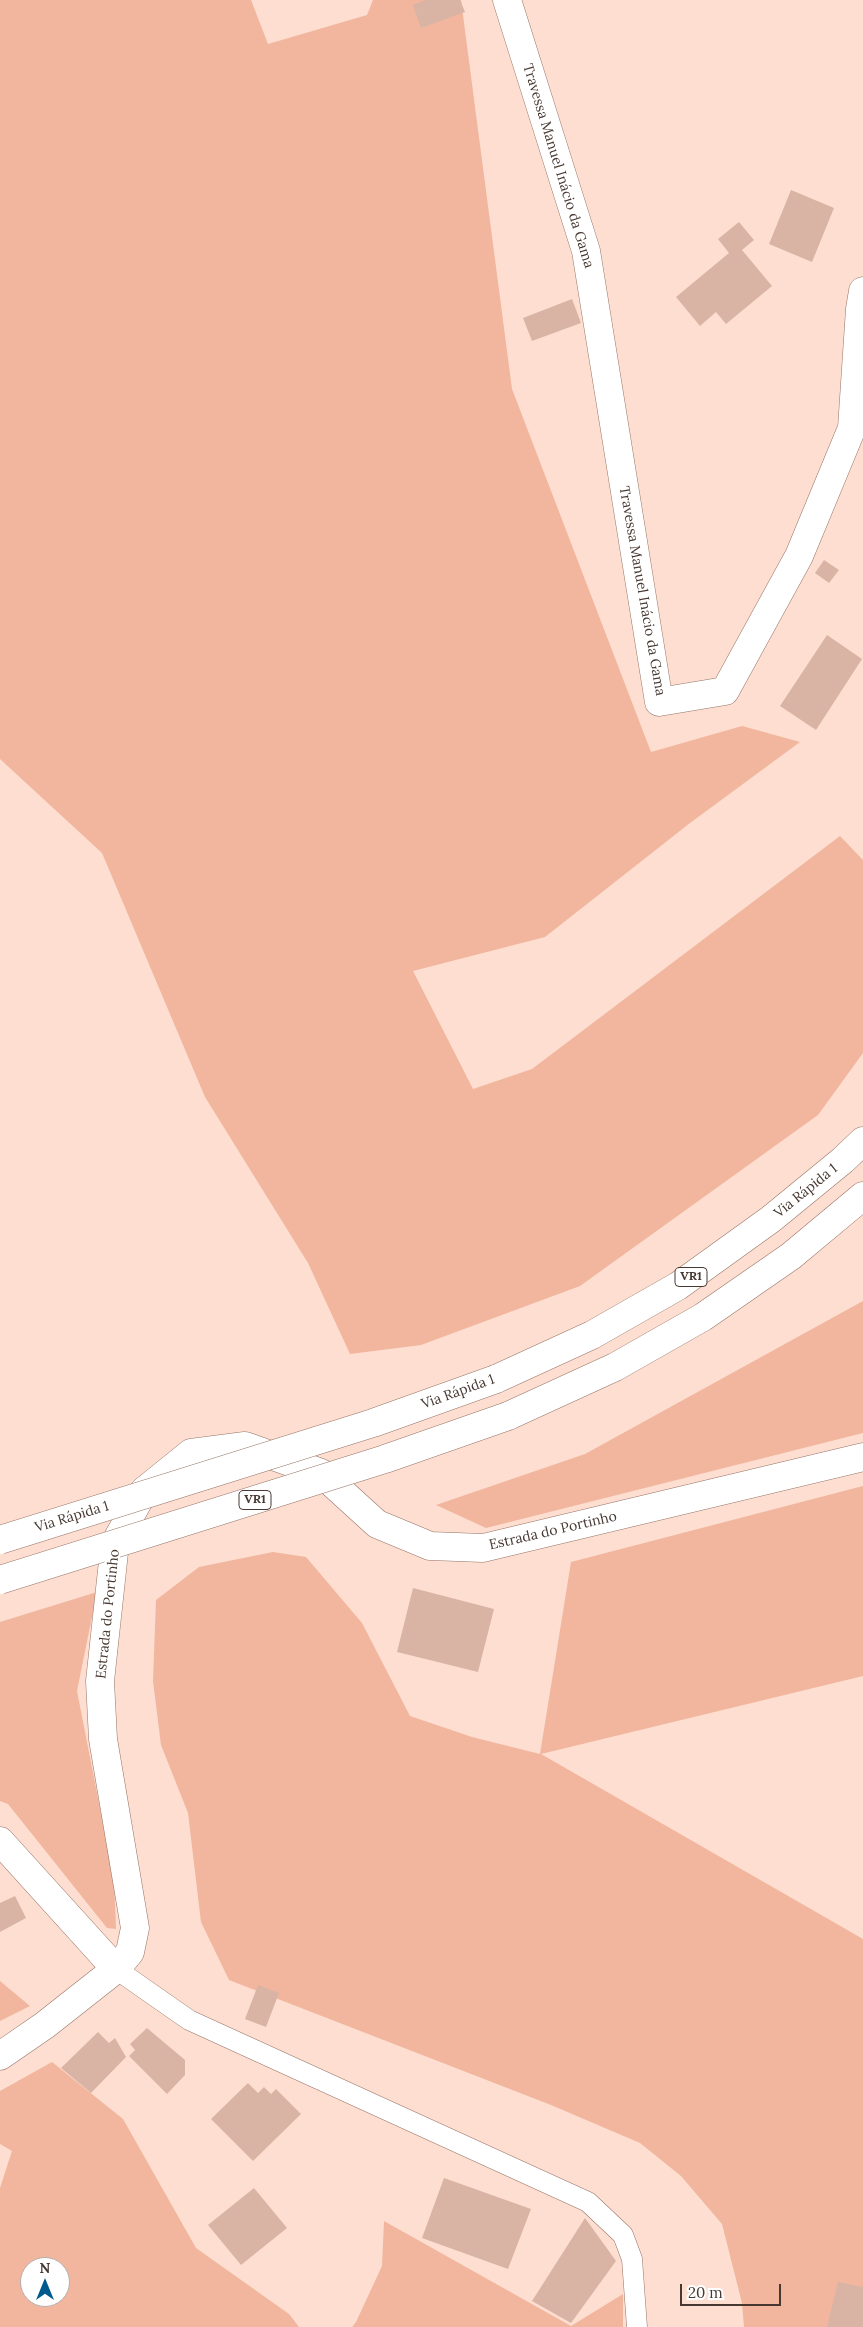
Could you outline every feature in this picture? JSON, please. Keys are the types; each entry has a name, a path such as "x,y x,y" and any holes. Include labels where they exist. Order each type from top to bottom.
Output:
{"main road":[{"name":"Travessa Manuel Inácio da Gama","path":"507,0 586,251 659,702 725,691 799,556 852,428 860,309 863,291"},
{"name":"Via Rápida 1","path":"0,1540 373,1423 496,1379 592,1335 678,1286 771,1219 843,1160 863,1140"},
{"name":"VR1","path":"0,1580 385,1459 508,1416 615,1367 703,1317 791,1256 863,1196"},
{"name":"Estrada do Portinho","path":"0,2056 45,2025 116,1969 130,1952 135,1928 103,1739 100,1681 115,1543 144,1491 191,1453 244,1446 321,1473 377,1524 430,1546 483,1548 863,1457"},
{"path":"0,1841 116,1969"}],"lane":[{"path":"116,1969 189,2020 588,2202 623,2235 632,2258 637,2327"}],"shaded area":[{"path":"0,0 251,0 268,44 367,15 373,0 461,0 512,389 651,752 742,726 800,742 690,823 545,937 413,971 473,1089 532,1069 840,836 863,860 863,1053 818,1115 580,1286 421,1345 350,1354 308,1263 205,1097 102,853 0,759"},
{"path":"863,1301 863,1433 486,1528 436,1505 585,1454"},
{"path":"863,1486 863,1676 541,1754 863,1939 863,2327 744,2327 742,2303 722,2224 681,2176 640,2143 551,2105 229,1980 201,1922 188,1813 161,1745 153,1681 156,1600 199,1567 273,1552 306,1557 362,1623 410,1716 472,1737 540,1754 571,1562"},
{"path":"97,1592 77,1691 114,1880 116,1929 107,1928 8,1804 0,1801 0,1622"},
{"path":"0,1981 30,2006 0,2021"},
{"path":"52,2062 123,2119 196,2248 289,2314 299,2327 0,2327 0,2188 12,2151 0,2144 0,2091"},
{"path":"384,2221 571,2326 623,2294 623,2327 352,2327 382,2266"}],"building":[{"path":"426,0 460,0 465,12 421,28 413,5"},
{"path":"791,190 834,208 812,262 769,244"},
{"path":"739,222 754,240 742,250 772,286 726,324 716,312 700,326 676,297 729,253 718,239"},
{"path":"572,299 581,323 532,341 523,318"},
{"path":"824,560 839,570 829,583 815,573"},
{"path":"827,635 862,659 816,730 780,706"},
{"path":"413,1588 494,1609 478,1672 397,1652"},
{"path":"15,1896 26,1918 0,1932 0,1903"},
{"path":"258,1985 279,1993 266,2027 245,2019"},
{"path":"147,2028 185,2060 185,2075 167,2094 129,2056 135,2050 130,2044"},
{"path":"98,2032 109,2043 115,2038 126,2057 91,2093 61,2068"},
{"path":"248,2083 258,2093 264,2087 271,2094 276,2089 301,2114 253,2161 211,2119"},
{"path":"444,2178 531,2209 508,2269 422,2238"},
{"path":"254,2188 287,2228 241,2265 208,2225"},
{"path":"585,2218 616,2261 571,2323 532,2301"},
{"path":"838,2282 863,2287 863,2327 827,2327"}]}
